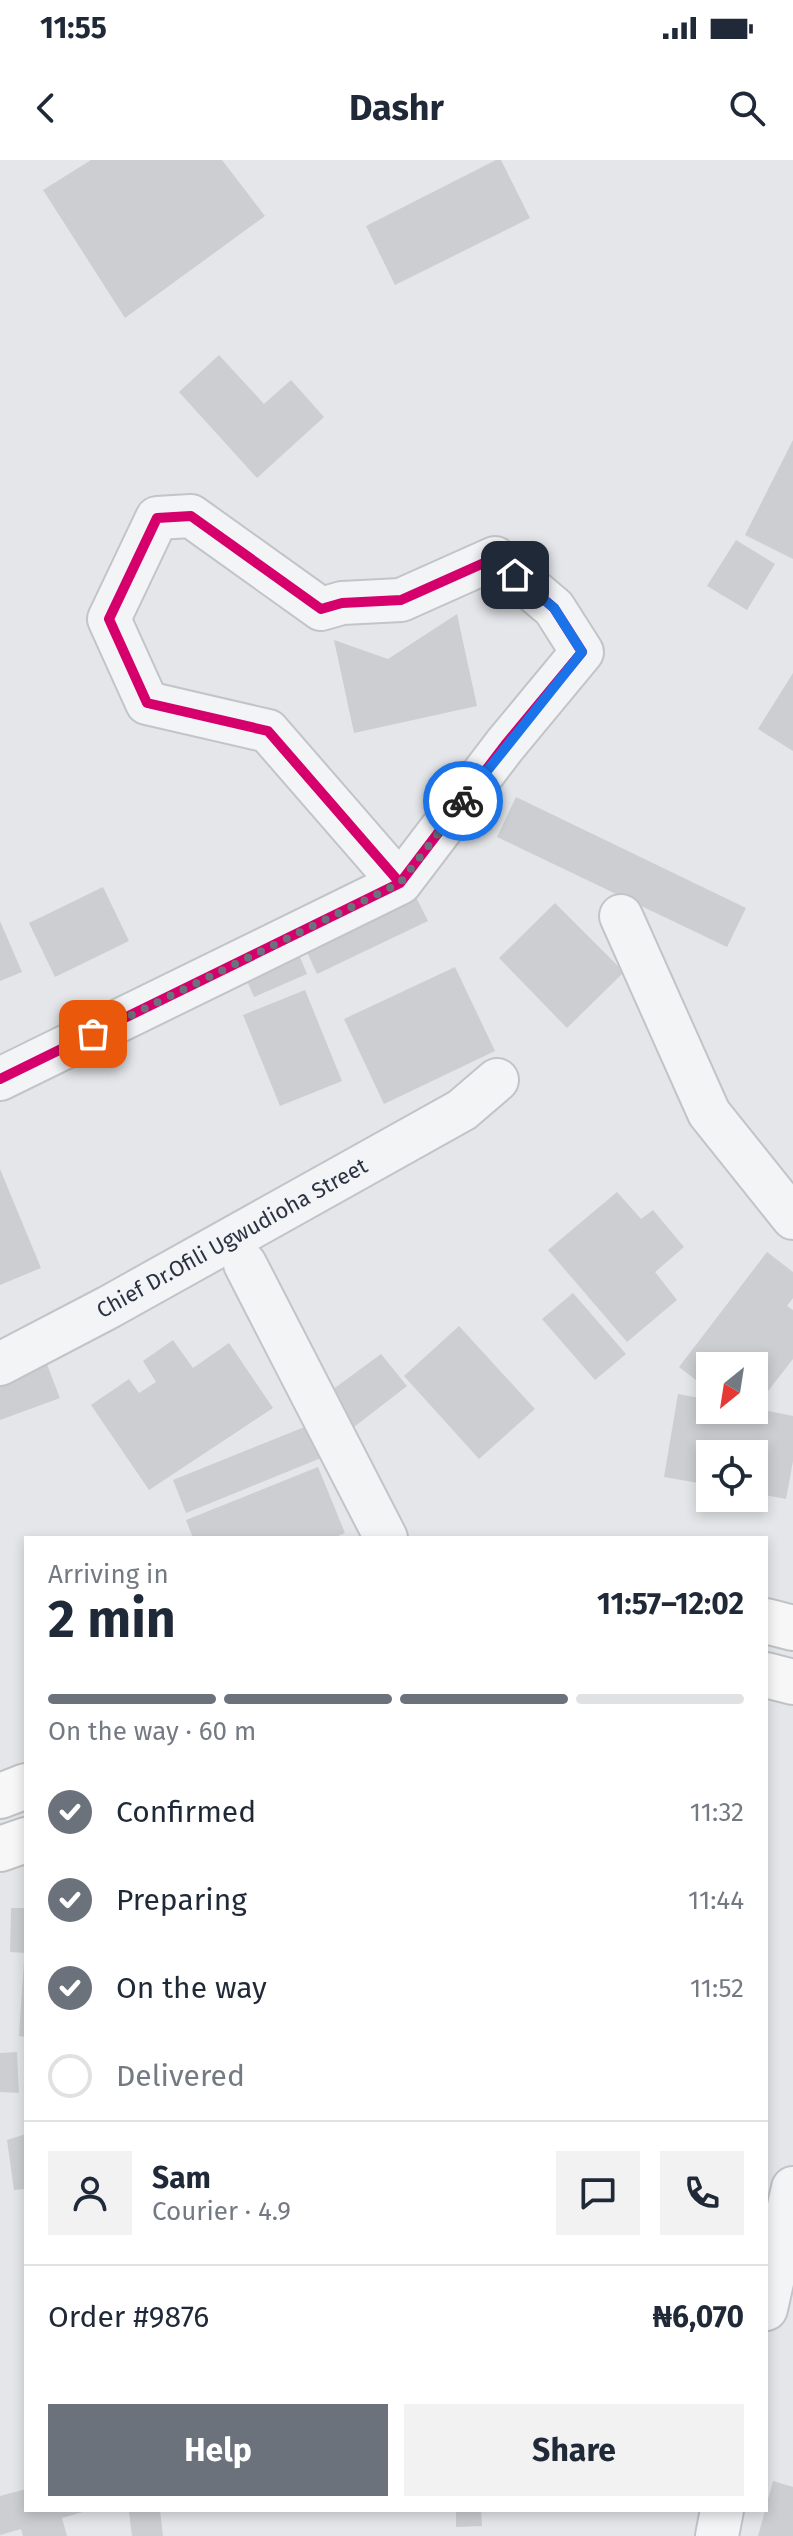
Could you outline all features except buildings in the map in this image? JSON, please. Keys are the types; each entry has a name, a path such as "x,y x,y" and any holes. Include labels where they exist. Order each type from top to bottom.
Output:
{"main road":[{"path":"768,1622 793,1628"},
{"path":"768,1676 793,1682"},
{"path":"0,1796 24,1787"},
{"path":"0,1849 24,1841"}],"street":[{"path":"0,1079 400,883 505,745 582,652 554,608 495,558 401,600 342,603 321,609 191,516 157,518 109,619 147,703 268,731 400,883"},
{"path":"621,916 709,1113 793,1218"},
{"name":"Chief Dr.Ofili Ugwudioha Street","path":"0,1364 109,1307 462,1110 497,1080"},
{"path":"245,1264 385,1536"},
{"path":"768,2176 793,2176"},
{"path":"768,2300 793,2188"},
{"path":"717,2536 722,2512"}],"cycle path":[{"path":"0,1079 400,883 505,745 582,652 554,608 495,558 401,600 342,603 321,609 191,516 157,518 109,619 147,703 268,731 400,883"}],"way so far":[{"path":"93,1034 400,883 463,801"}],"route":[{"path":"463,801 582,652 554,608 515,575"}]}
